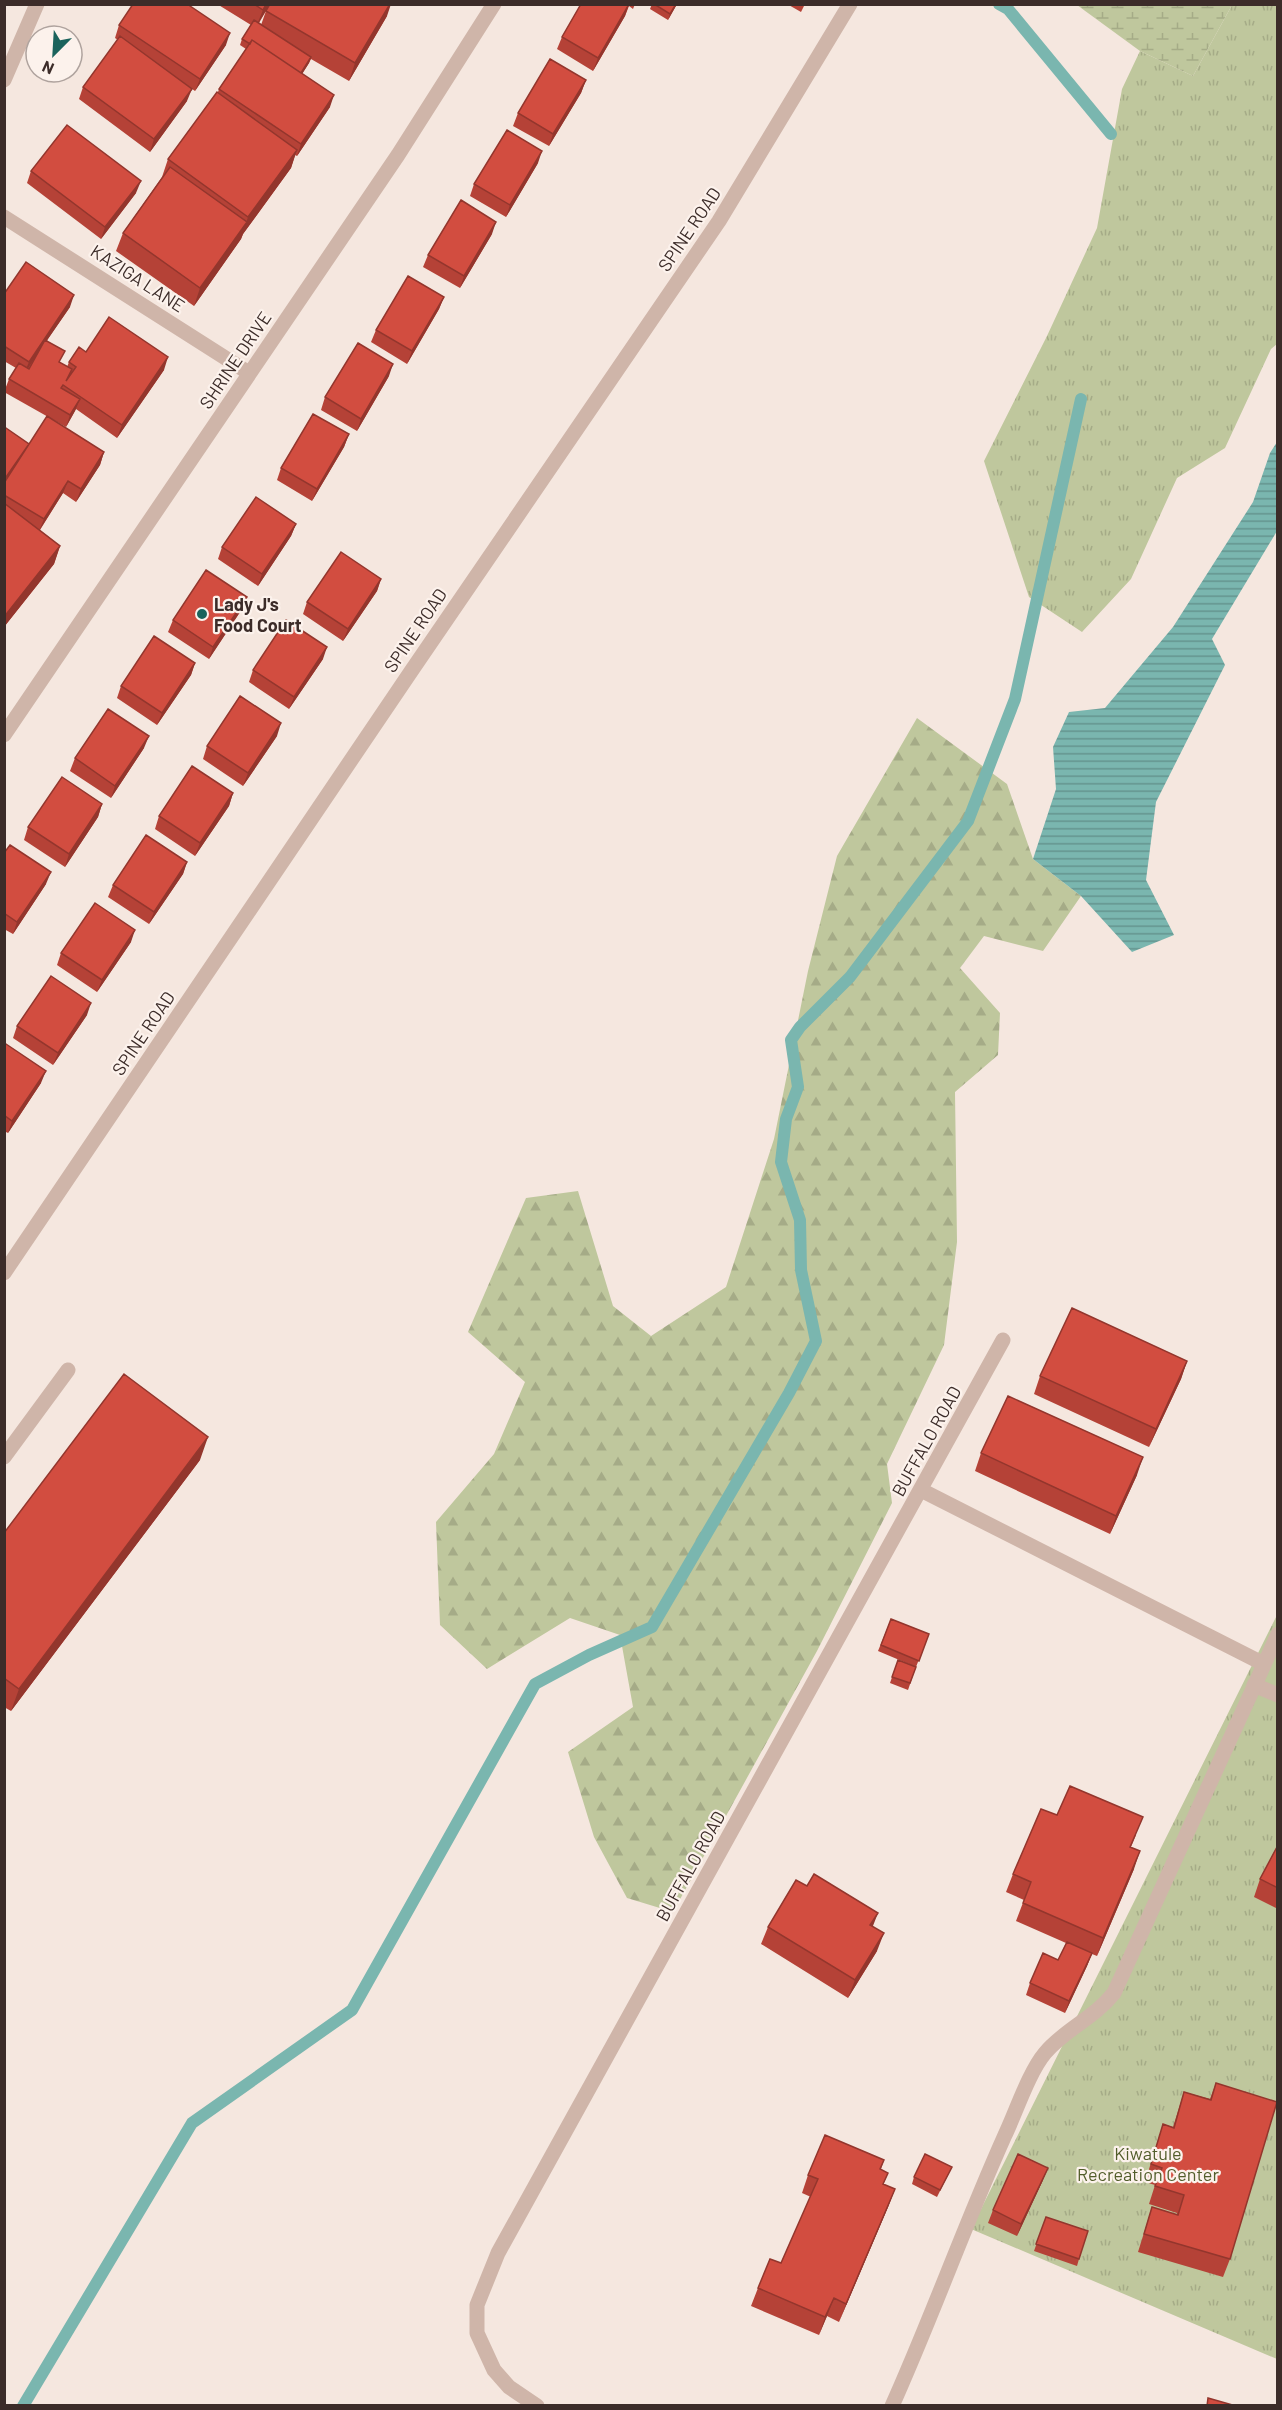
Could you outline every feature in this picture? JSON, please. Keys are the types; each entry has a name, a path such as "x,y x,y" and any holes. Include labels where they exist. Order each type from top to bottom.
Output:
{"street":[{"path":"4,80 38,4"},
{"name":"SHRINE DRIVE","path":"4,735 398,154 494,4"},
{"name":"SPINE ROAD","path":"4,1273 719,221 850,4"},
{"name":"KAZIGA LANE","path":"4,217 249,374"},
{"name":"BUFFALO ROAD","path":"537,2406 509,2387 494,2370 477,2333 477,2305 498,2253 1003,1340"},
{"path":"4,1457 68,1370"},
{"path":"921,1490 1264,1664"},
{"path":"892,2406 998,2151 1033,2073 1044,2054 1062,2036 1102,2008 1114,1993 1278,1634"},
{"path":"1254,1685 1278,1695"}],"green space":[{"path":"1077,5 1232,5 1193,76 1140,51"},
{"path":"1232,5 1277,5 1277,344 1271,349 1225,448 1177,478 1131,579 1082,632 1029,597 984,461 1047,336 1097,228 1122,89 1140,51 1193,76"},
{"path":"917,718 1007,784 1033,859 1081,896 1043,951 984,936 960,968 1000,1013 998,1055 955,1092 957,1242 944,1345 887,1464 892,1503 817,1651 673,1912 627,1898 594,1837 568,1752 633,1707 620,1635 570,1618 487,1669 440,1625 436,1522 494,1454 525,1382 468,1332 526,1198 578,1191 613,1306 651,1336 726,1287 774,1139 808,971 837,856"},
{"name":"Kiwatule Recreation Center","path":"1277,1615 1277,2359 971,2229"}],"water":[{"path":"1277,442 1277,531 1212,639 1225,665 1156,802 1146,880 1174,935 1132,952 1081,896 1033,859 1056,789 1053,747 1069,712 1105,708 1173,627 1253,502 1270,453"}],"building":[{"path":"133,4 187,4 230,33 200,79 119,25"},
{"path":"254,4 266,4 263,10"},
{"path":"270,4 390,4 355,63 266,11"},
{"path":"581,4 629,4 598,58 562,37"},
{"path":"654,4 676,4 670,14"},
{"path":"254,20 311,57 301,73 252,40 250,44 242,39"},
{"path":"120,36 192,89 154,139 83,87"},
{"path":"252,40 334,95 301,144 219,89"},
{"path":"550,59 586,80 553,134 518,113"},
{"path":"217,92 297,150 248,217 168,159"},
{"path":"67,125 141,181 105,227 31,171"},
{"path":"507,130 542,151 510,205 474,184"},
{"path":"170,167 247,222 200,288 123,233"},
{"path":"461,200 496,222 464,276 428,255"},
{"path":"26,262 74,295 29,362 4,346 4,294"},
{"path":"408,276 444,297 412,351 376,330"},
{"path":"109,317 168,357 122,425 63,385 61,388 80,399 70,415 9,379 19,363 29,369 45,340 65,351 59,362 72,369 66,381 76,367 69,362 79,347 86,352"},
{"path":"358,343 393,364 361,419 325,397"},
{"path":"313,414 349,434 317,489 281,468"},
{"path":"47,416 104,452 81,489 68,481 44,519 4,495 4,483"},
{"path":"6,428 29,444 4,480 4,430"},
{"path":"256,497 296,524 262,574 222,547"},
{"path":"4,503 60,546 4,617"},
{"path":"341,552 381,579 348,629 307,602"},
{"path":"206,570 247,597 213,647 173,620"},
{"path":"286,620 327,647 294,697 253,670"},
{"path":"154,636 195,663 162,713 121,686"},
{"path":"240,696 281,723 248,773 207,746"},
{"path":"108,709 149,736 115,786 75,758"},
{"path":"192,766 233,793 200,843 159,816"},
{"path":"62,777 102,804 69,854 28,827"},
{"path":"146,835 187,862 154,912 113,885"},
{"path":"10,845 51,872 17,922 4,913 4,853"},
{"path":"95,903 135,930 102,980 61,953"},
{"path":"51,976 91,1003 58,1053 17,1026"},
{"path":"6,1044 46,1071 12,1121 4,1115 4,1046"},
{"path":"1072,1308 1187,1361 1156,1429 1040,1376"},
{"path":"124,1374 208,1437 19,1689 4,1678 4,1533"},
{"path":"1008,1396 1143,1457 1116,1516 981,1453"},
{"path":"891,1619 929,1634 919,1661 881,1645"},
{"path":"898,1660 916,1667 910,1683 892,1677"},
{"path":"1070,1786 1143,1817 1130,1847 1140,1851 1103,1938 1023,1903 1031,1882 1013,1874 1041,1809 1057,1815"},
{"path":"1278,1845 1278,1888 1260,1879"},
{"path":"814,1874 878,1913 870,1925 884,1933 855,1980 768,1927 796,1880 807,1886"},
{"path":"1067,1942 1092,1953 1069,2001 1030,1983 1043,1953 1058,1960"},
{"path":"1216,2083 1277,2102 1230,2259 1144,2234 1152,2207 1178,2215 1184,2195 1155,2186 1162,2168 1151,2164 1163,2124 1174,2128 1184,2092 1211,2100"},
{"path":"825,2135 884,2160 880,2169 888,2173 883,2184 895,2189 846,2304 834,2298 825,2317 758,2288 770,2259 781,2263 818,2179 808,2175"},
{"path":"925,2154 952,2167 940,2190 914,2177"},
{"path":"1018,2154 1048,2168 1021,2224 993,2210"},
{"path":"1046,2217 1088,2231 1079,2259 1036,2244"},
{"path":"1208,2398 1236,2406 1207,2406"}],"waterway":[{"path":"999,4 1008,9 1111,134"},
{"path":"23,2406 192,2123 352,2010 535,1684 589,1655 652,1627 789,1393 816,1341 801,1270 800,1220 781,1162 786,1119 798,1087 791,1040 800,1027 850,977 968,821 1015,699 1081,399"}],"place":[{"name":"Lady J's Food Court","path":"202,614"}]}
